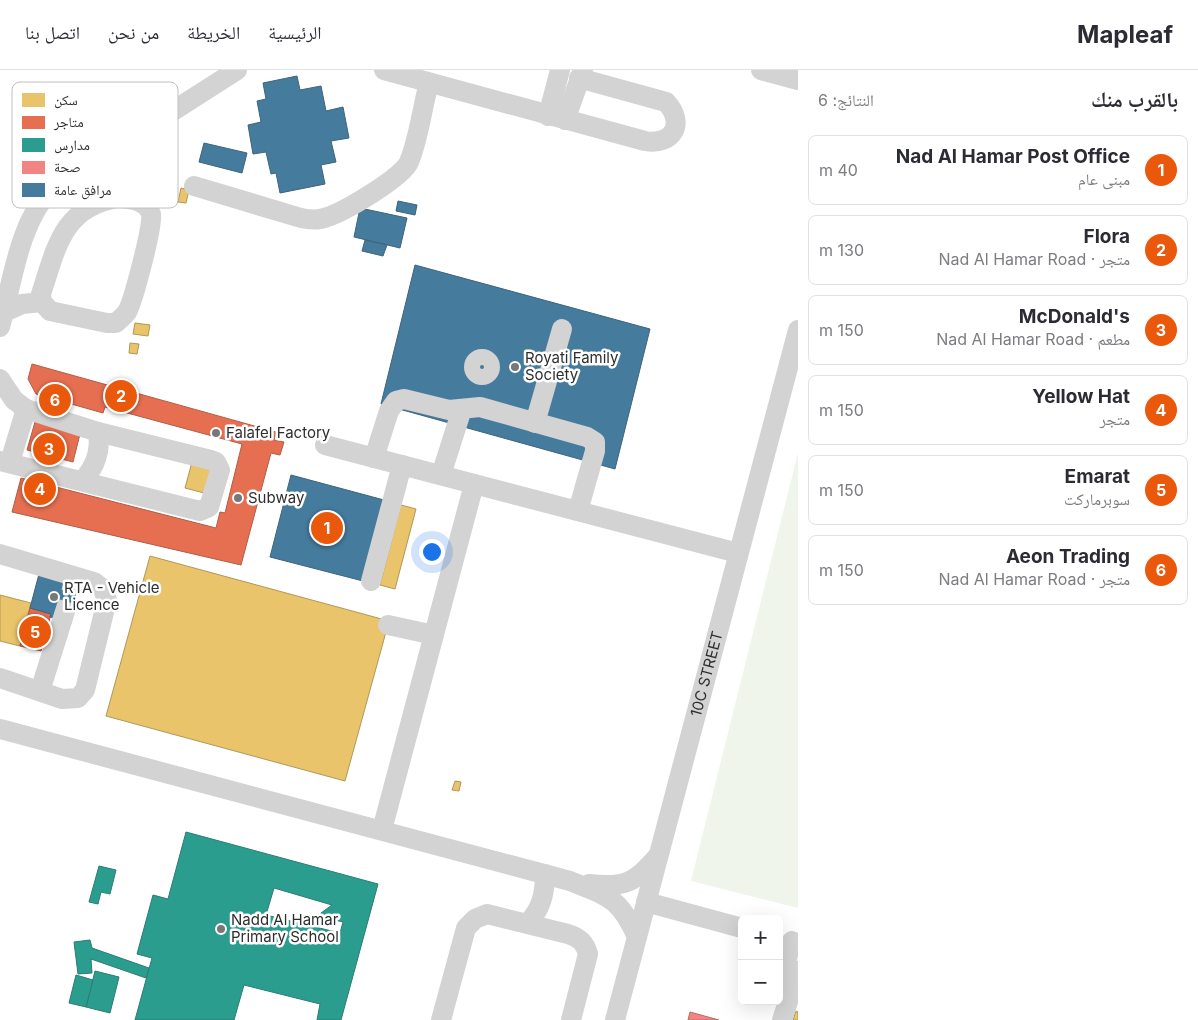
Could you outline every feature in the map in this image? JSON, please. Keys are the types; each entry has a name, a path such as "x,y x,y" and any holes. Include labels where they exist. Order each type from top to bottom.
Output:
{"street":[{"path":"178,108 237,70"},
{"path":"384,70 557,118 656,143 666,140 674,132 676,121 674,110 666,102 581,74 557,118"},
{"path":"761,70 798,80"},
{"path":"556,71 557,118"},
{"path":"194,186 301,218 319,220 328,217 391,181 404,170 411,154 428,83"},
{"path":"2,319 29,221 36,208"},
{"path":"42,298 62,234 81,212 89,208"},
{"path":"12,280 25,290 42,298 50,311 98,322 116,322 128,311 150,231 152,214 148,208"},
{"path":"2,319 22,304 42,298"},
{"path":"535,423 562,329"},
{"name":"10C STREET","path":"615,1020 798,330"},
{"path":"441,475 471,408 486,385 484,375"},
{"path":"0,379 14,400 26,409 98,432 216,462 220,470 212,502 209,507 200,512 5,461 26,409"},
{"path":"374,458 389,411 396,401 404,399 449,410 471,408 535,423 587,437 595,442 595,451 578,511"},
{"path":"83,480 90,473 99,453 98,432"},
{"path":"325,445 738,553"},
{"path":"371,581 402,465"},
{"path":"382,830 474,484"},
{"path":"0,554 79,580 96,588 100,598 82,667 73,683 45,693 0,678"},
{"path":"45,693 62,621"},
{"path":"388,625 434,635"},
{"path":"0,729 570,881 607,896 617,903 625,912 637,937"},
{"path":"570,881 615,886 628,883 639,877 660,853"},
{"path":"528,923 535,916 544,896 545,874"},
{"path":"646,902 738,927"},
{"path":"441,1020 466,928 475,919 487,914 578,937 585,944 587,959 571,1020"},
{"path":"783,970 790,941"},
{"path":"782,1020 798,970"},
{"path":"770,1020 774,1005"}],"shaded area":[{"path":"798,453 798,908 691,881"}],"building: سكن":[{"path":"181,188 189,190 186,203 178,202"},
{"path":"135,323 150,325 148,336 133,334"},
{"path":"130,343 139,344 137,354 129,353"},
{"path":"192,462 211,468 204,493 185,488"},
{"path":"401,505 416,509 395,589 380,585"},
{"path":"150,556 389,621 345,781 106,716"},
{"path":"0,595 31,603 20,646 0,641"},
{"path":"455,781 461,782 459,791 452,790"},
{"path":"796,1011 798,1012 798,1020 793,1020"}],"building: متاجر":[{"path":"32,364 276,432 274,440 284,442 280,455 271,453 241,565 12,512 21,478 216,528 220,512 225,513 242,444 105,407 103,413 36,394 28,379"},
{"path":"35,422 80,434 73,462 27,450"},
{"path":"30,608 51,614 41,651 20,646"}],"building: مدارس":[{"path":"186,832 378,884 341,1020 317,1020 320,1004 244,985 234,1020 135,1020 152,958 137,954 153,895 168,899","holes":["274,888 332,905 321,913 325,921 331,919 343,922 340,933 266,915"]},
{"path":"99,866 116,870 110,894 101,892 98,904 89,902"},
{"path":"90,940 92,948 149,968 146,978 91,959 92,973 78,974 74,942"},
{"path":"95,971 119,977 110,1013 86,1007"},
{"path":"76,975 93,980 86,1007 69,1003"}],"building: صحة":[{"path":"690,1012 719,1020 688,1020"}],"building: مرافق عامة":[{"path":"297,76 300,90 321,86 326,111 343,107 349,138 331,141 336,162 321,165 325,184 280,193 276,173 271,174 266,152 253,154 248,125 261,122 257,101 266,99 263,83"},
{"path":"204,143 247,153 242,173 199,162"},
{"path":"398,201 417,205 415,215 396,211"},
{"path":"360,208 407,218 400,248 354,237"},
{"path":"365,240 387,245 383,256 362,251"},
{"name":"Royati Family Society","path":"415,265 650,329 615,469 381,404"},
{"path":"291,475 384,500 363,581 270,557"},
{"name":"RTA - Vehicle Licence","path":"39,574 75,584 77,590 69,622 50,617 51,614 30,608"}],"tunnel":[{"path":"62,621 74,583"}],"place":[{"name":"Royati Family Society","path":"515,367"},
{"name":"Flora","path":"121,396"},
{"name":"Aeon Trading","path":"55,400"},
{"name":"Falafel Factory","path":"216,433"},
{"name":"McDonald's","path":"49,449"},
{"name":"Yellow Hat","path":"40,489"},
{"name":"Subway","path":"238,498"},
{"name":"Nad Al Hamar Post Office","path":"327,528"},
{"name":"RTA - Vehicle Licence","path":"54,597"},
{"name":"Emarat","path":"35,632"},
{"name":"Nadd Al Hamar Primary School","path":"221,929"}]}
